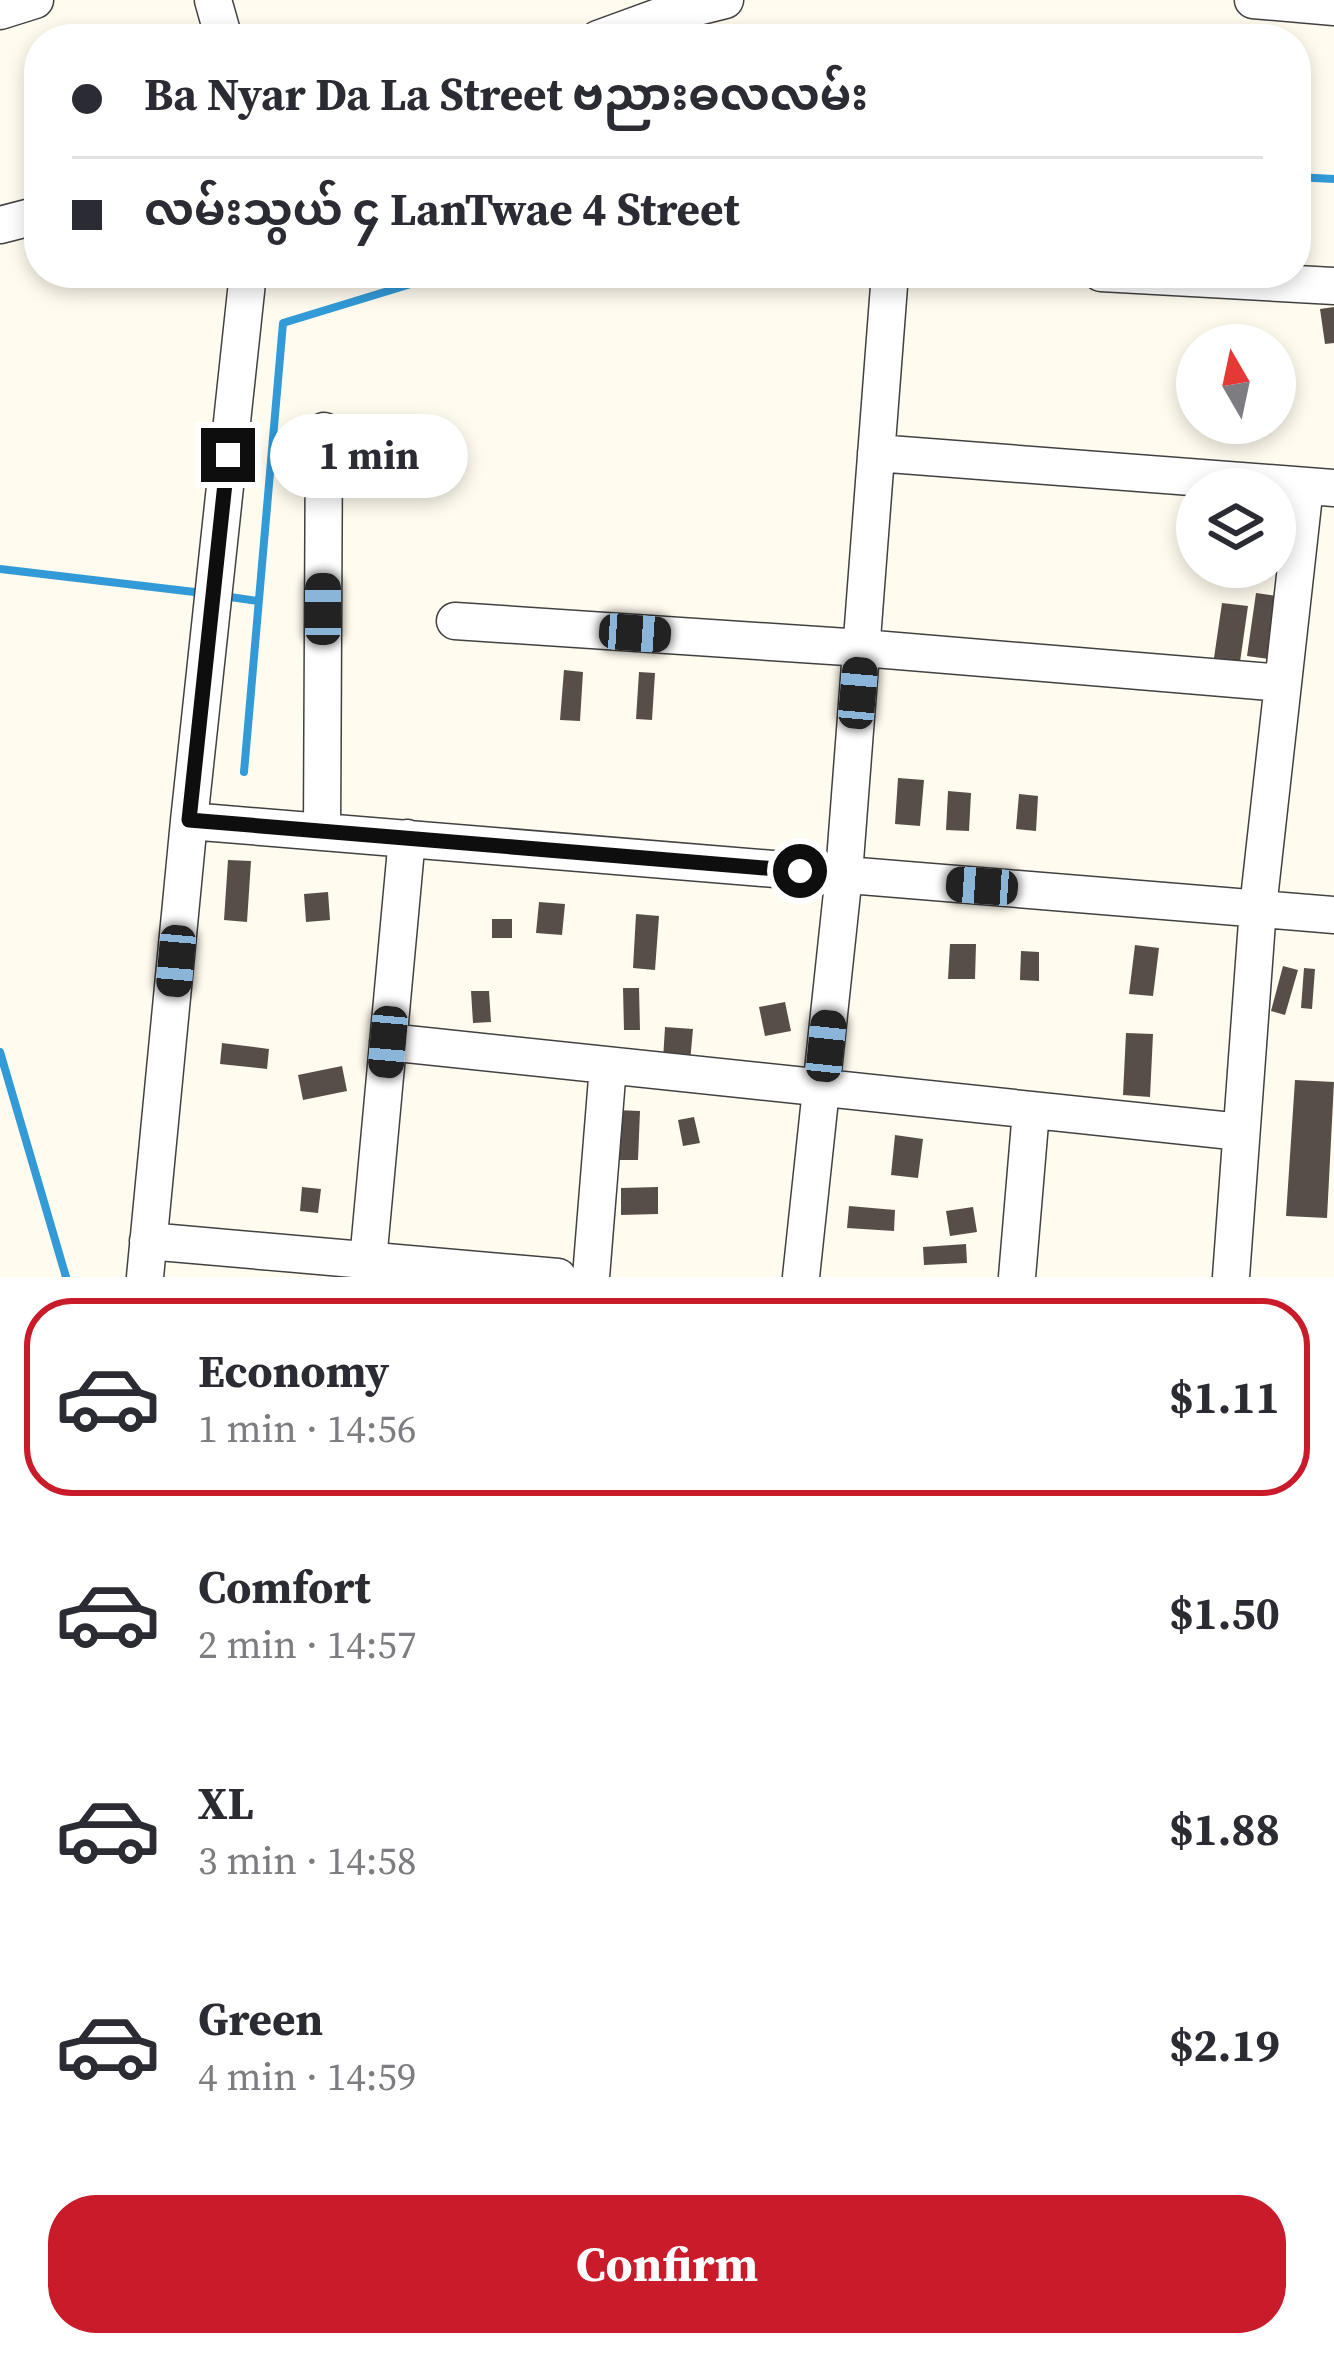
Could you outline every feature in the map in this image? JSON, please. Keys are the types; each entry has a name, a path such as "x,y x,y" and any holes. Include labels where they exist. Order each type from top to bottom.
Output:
{"street":[{"path":"0,11 35,0"},
{"path":"628,24 659,8 725,0"},
{"path":"1253,0 1334,8"},
{"path":"246,288 146,1259 368,1261 558,1277"},
{"path":"801,1277 844,874 889,288"},
{"path":"322,831 324,431"},
{"path":"876,453 1319,487 1283,683 1258,908 1231,1277"},
{"path":"454,621 1283,683"},
{"path":"189,820 1334,915"},
{"path":"368,1261 407,838"},
{"path":"388,1042 1241,1132"},
{"path":"591,1277 608,1066"},
{"path":"1017,1277 1031,1111"}],"building":[{"path":"1334,307 1334,343 1325,344 1320,309"},
{"path":"1256,593 1278,596 1269,659 1247,656"},
{"path":"1222,603 1248,606 1240,662 1214,658"},
{"path":"564,670 583,672 580,721 560,720"},
{"path":"639,672 655,673 652,720 636,719"},
{"path":"898,778 924,780 920,826 895,824"},
{"path":"948,791 971,793 969,831 946,830"},
{"path":"1019,794 1038,796 1036,831 1016,829"},
{"path":"228,860 251,861 247,922 224,920"},
{"path":"328,892 330,920 306,922 304,894"},
{"path":"539,902 565,904 562,935 536,933"},
{"path":"636,914 659,916 655,970 633,968"},
{"path":"492,919 512,919 512,938 492,938"},
{"path":"950,944 976,944 975,979 948,979"},
{"path":"1135,945 1159,948 1153,996 1129,994"},
{"path":"1021,951 1039,952 1039,981 1020,980"},
{"path":"1283,966 1298,970 1285,1015 1271,1011"},
{"path":"1304,968 1315,969 1312,1009 1301,1008"},
{"path":"623,988 639,988 640,1030 624,1030"},
{"path":"471,991 489,991 491,1022 473,1023"},
{"path":"785,1002 791,1031 765,1036 759,1007"},
{"path":"665,1027 693,1029 690,1062 663,1060"},
{"path":"1126,1033 1153,1034 1150,1097 1123,1095"},
{"path":"222,1043 269,1049 267,1069 220,1064"},
{"path":"342,1066 347,1091 303,1100 298,1075"},
{"path":"1295,1080 1334,1082 1327,1218 1286,1216"},
{"path":"616,1110 640,1111 638,1160 614,1160"},
{"path":"694,1117 700,1143 683,1146 678,1120"},
{"path":"895,1135 923,1139 918,1178 891,1175"},
{"path":"302,1187 321,1189 318,1213 300,1211"},
{"path":"658,1187 658,1214 621,1215 621,1188"},
{"path":"849,1206 895,1210 894,1231 847,1228"},
{"path":"973,1207 977,1232 950,1236 946,1211"},
{"path":"966,1244 967,1263 924,1265 923,1247"}],"waterway":[{"path":"1311,178 1334,179"},
{"path":"244,772 283,323 398,288"},
{"path":"0,569 203,593"},
{"path":"223,596 258,601"},
{"path":"0,1052 66,1277"}],"route":[{"path":"228,455 189,820 800,871"}]}
